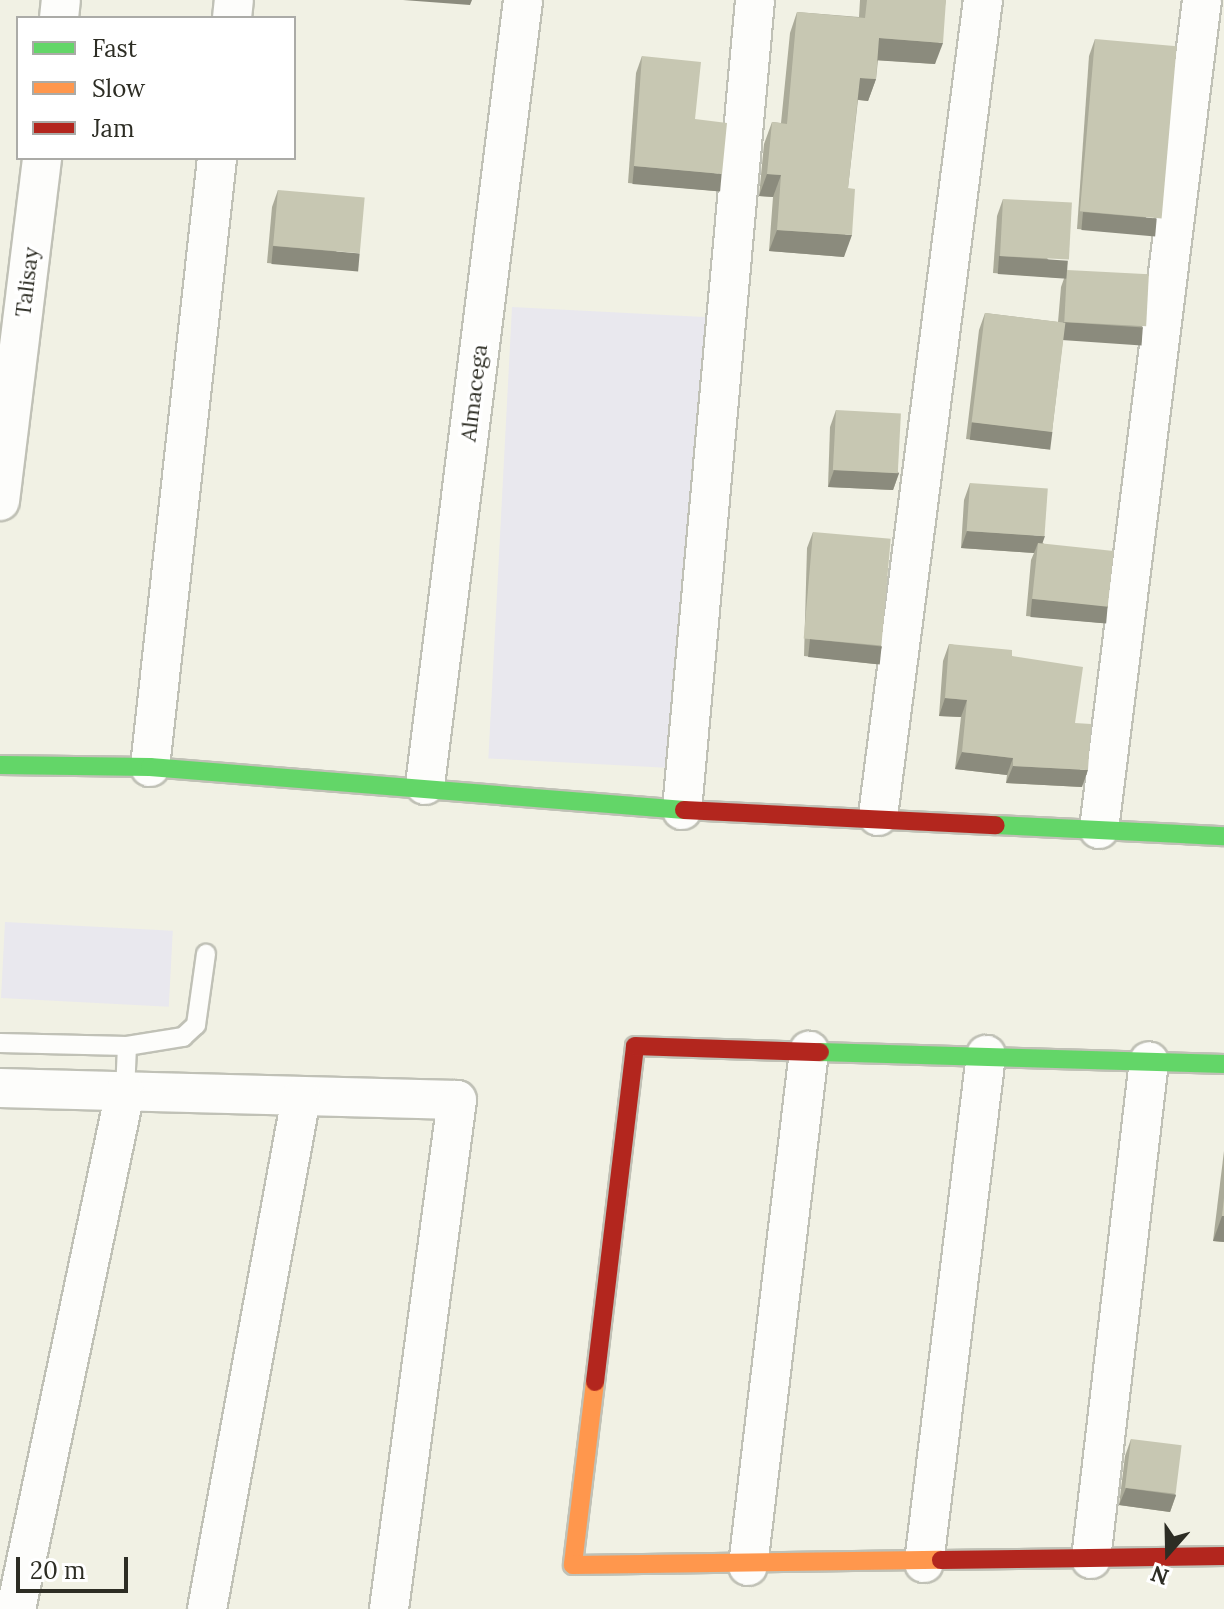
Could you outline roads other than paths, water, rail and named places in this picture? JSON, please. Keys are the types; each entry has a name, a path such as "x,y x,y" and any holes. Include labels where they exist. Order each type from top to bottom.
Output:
{"street":[{"name":"Almacega","path":"425,785 523,0"},
{"path":"682,810 755,0"},
{"path":"878,816 983,0"},
{"path":"1099,829 1202,0"},
{"name":"Talisay","path":"0,501 42,160"},
{"path":"150,767 217,160"},
{"path":"0,765 150,767 425,785 682,810 878,816 1224,836"},
{"path":"1224,1064 635,1046 573,1565 748,1566 1224,1556"},
{"path":"748,1566 809,1051"},
{"path":"924,1563 986,1055"},
{"path":"1091,1559 1149,1061"},
{"path":"0,1088 457,1100 389,1609"},
{"path":"16,1609 125,1092"},
{"path":"207,1609 301,1098"}],"lane":[{"path":"0,1043 127,1046 183,1037 196,1025 206,954"},
{"path":"125,1092 127,1046"}]}
